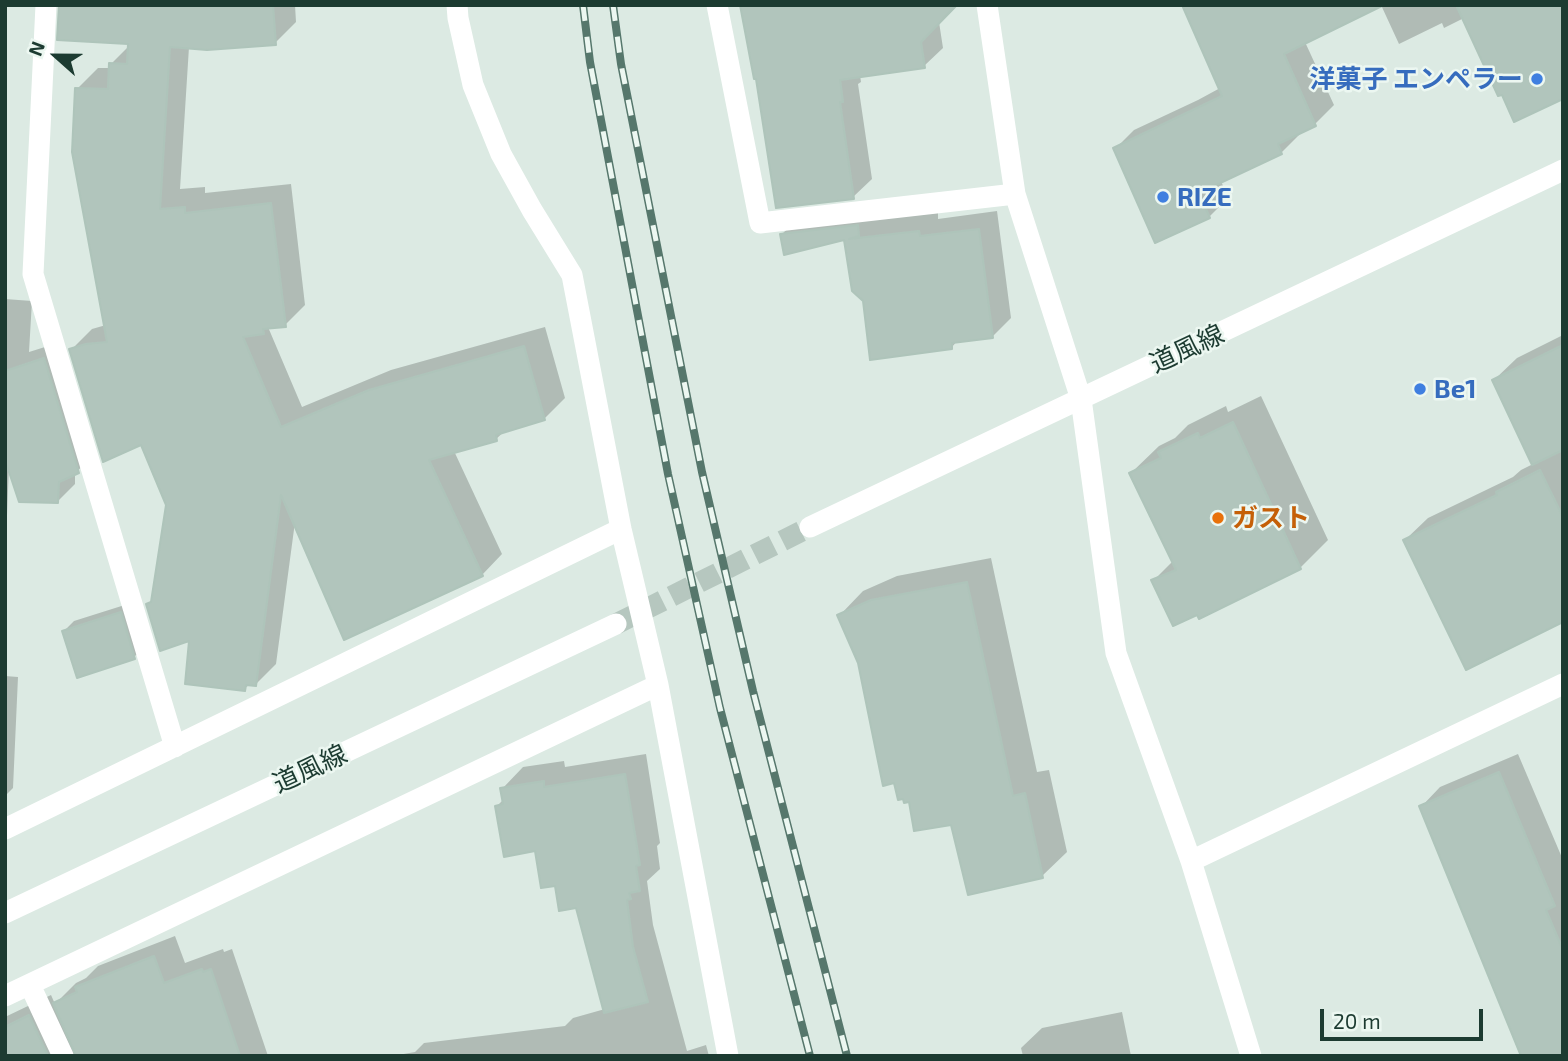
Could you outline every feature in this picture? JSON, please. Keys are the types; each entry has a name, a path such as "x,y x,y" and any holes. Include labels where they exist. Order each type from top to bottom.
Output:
{"street":[{"path":"46,5 33,274 175,747"},
{"path":"457,5 473,86 501,154 572,275 621,529 658,685 728,1056"},
{"path":"717,5 760,223 1015,194"},
{"path":"987,5 1015,194 1081,399 1116,653 1191,861 1251,1056"},
{"name":"道風線","path":"810,527 1563,170"},
{"path":"5,829 621,529"},
{"name":"道風線","path":"5,913 615,624"},
{"path":"1191,861 1563,684"},
{"path":"5,996 658,685"},
{"path":"30,985 63,1056"}],"building":[{"path":"59,5 273,5 276,45 207,50 170,47 160,209 185,207 185,213 271,203 286,327 263,329 264,334 243,337 281,427 369,390 524,346 545,420 496,435 497,441 429,460 483,576 344,640 281,495 256,686 246,685 245,691 185,684 189,641 160,651 146,604 151,602 166,505 141,445 103,462 69,349 107,342 72,152 75,88 108,89 109,63 127,64 128,44 57,40"},
{"path":"740,5 957,5 921,42 925,68 840,80 843,102 840,102 854,199 776,208 756,79"},
{"path":"1182,5 1384,5 1284,54 1316,126 1278,144 1282,154 1199,193 1210,218 1155,243 1113,148 1222,96"},
{"path":"1456,5 1563,5 1563,99 1514,122 1502,95 1498,96"},
{"path":"858,225 859,236 849,239 919,231 920,236 979,229 993,338 952,343 952,349 870,360 863,301 852,291 844,240 784,255 780,234"},
{"path":"1563,345 1563,450 1532,465 1492,380"},
{"path":"44,358 79,473 59,482 58,503 19,502 5,460 5,371"},
{"path":"1233,422 1301,569 1199,619 1197,615 1173,626 1151,580 1176,570 1129,473 1161,458 1158,452 1198,433 1200,438"},
{"path":"1540,470 1563,517 1563,622 1466,670 1403,540 1497,495 1496,492"},
{"path":"967,582 1013,796 1025,793 1043,878 968,895 951,825 914,831 909,802 898,800 894,783 883,786 858,663 837,615 871,600"},
{"path":"121,612 135,659 77,678 62,631"},
{"path":"1499,772 1555,906 1546,910 1563,950 1563,1056 1521,1056 1419,806"},
{"path":"625,774 640,865 636,866 640,891 629,893 631,899 627,900 633,947 648,1002 604,1013 576,908 559,911 555,886 541,888 535,851 504,857 495,806 503,804 500,788 544,781 544,787"},
{"path":"154,956 164,983 202,969 203,972 211,969 240,1056 76,1056 53,1003 77,992 75,987"},
{"path":"29,1015 48,1056 5,1056 5,1027"}],"tunnel":[{"path":"616,624 810,527"}],"railway":[{"path":"583,5 590,62 668,474 720,708 810,1056"},
{"path":"613,5 621,64 702,472 753,691 847,1056"}],"place":[{"name":"洋菓子 エンペラー","path":"1537,79"},
{"name":"RIZE","path":"1163,197"},
{"name":"Be1","path":"1420,389"},
{"name":"ガスト","path":"1218,518"}]}
